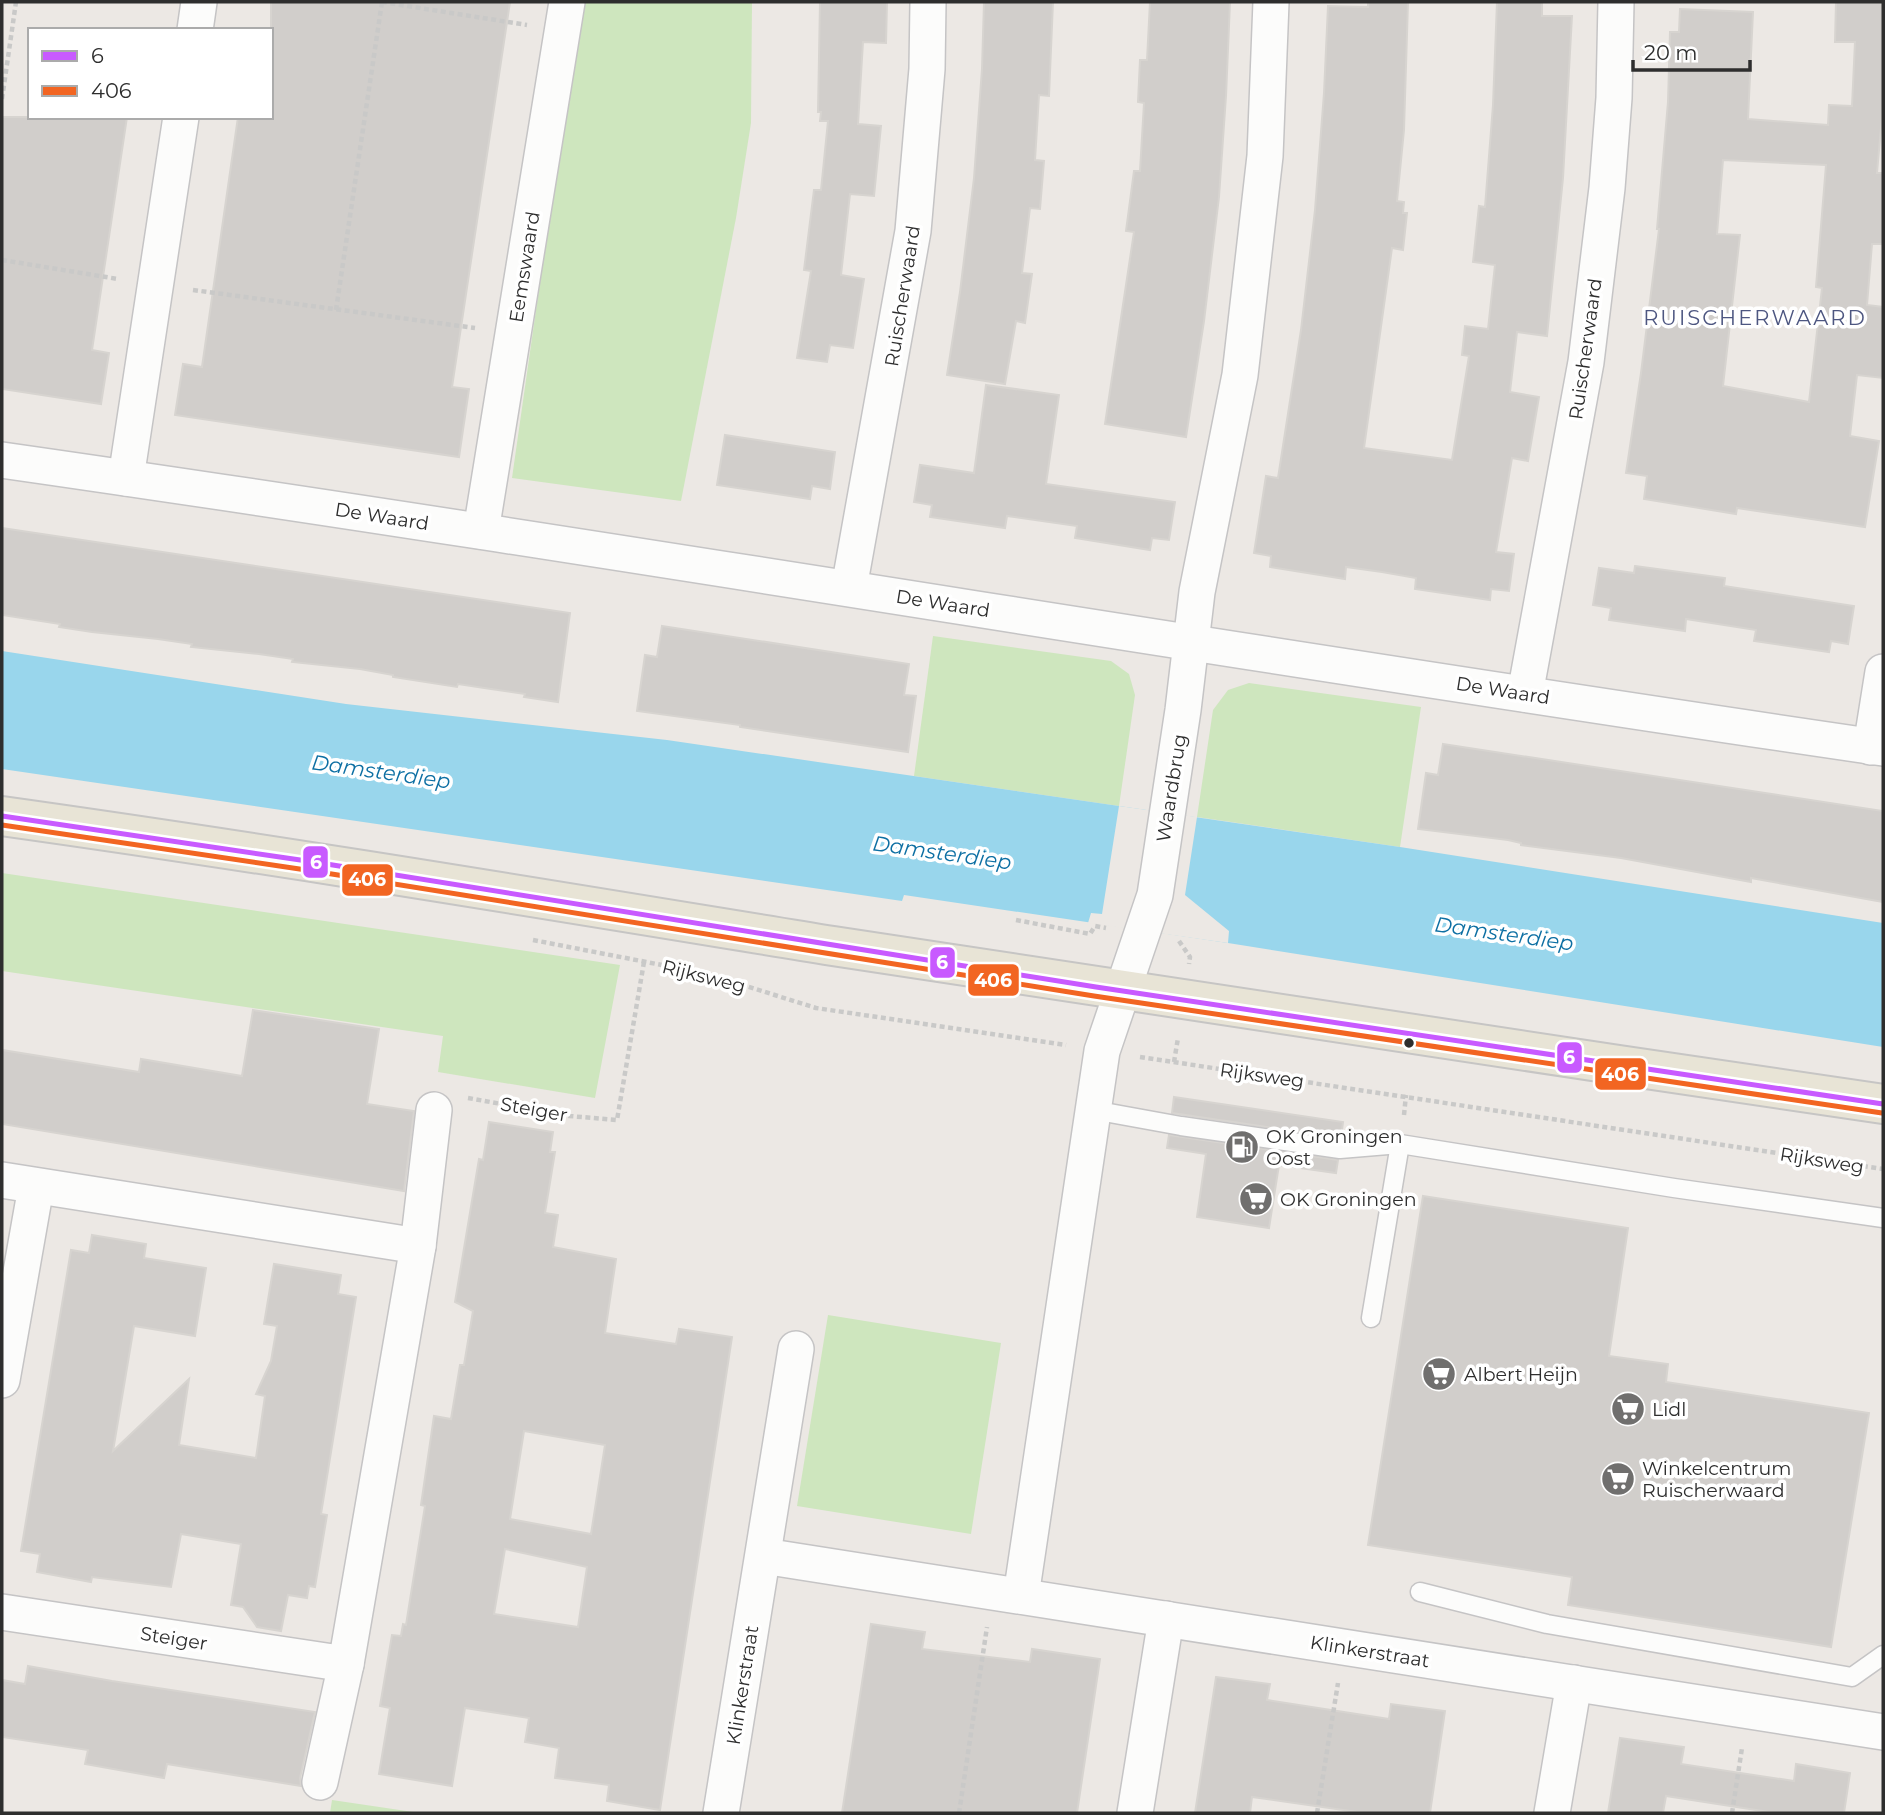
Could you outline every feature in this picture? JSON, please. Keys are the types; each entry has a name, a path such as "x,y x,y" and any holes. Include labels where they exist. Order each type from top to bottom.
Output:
{"main road":[{"path":"2,816 481,887 1122,991 1883,1104"}],"street":[{"path":"195,28 199,2"},
{"name":"Ruischerwaard","path":"849,588 914,231 927,69 928,2"},
{"path":"1191,643 1197,593 1240,375 1265,156 1271,2"},
{"name":"Ruischerwaard","path":"1525,694 1586,362 1608,175 1614,98 1616,2"},
{"name":"Eemswaard","path":"481,531 565,16"},
{"path":"126,478 181,119"},
{"name":"De Waard","path":"2,460 481,531 1191,643 1877,747"},
{"name":"Waardbrug","path":"1093,1110 1102,1051 1155,895 1191,643"},
{"path":"1877,747 1883,672"},
{"path":"320,1782 346,1664 418,1246 434,1110"},
{"path":"1007,1594 1093,1110"},
{"path":"2,1180 418,1246"},
{"path":"2,1380 36,1187"},
{"name":"Klinkerstraat","path":"721,1813 796,1349"},
{"name":"Klinkerstraat","path":"764,1556 1883,1732"},
{"name":"Steiger","path":"2,1612 346,1664"},
{"path":"1135,1813 1166,1619"},
{"path":"1552,1813 1574,1683"}],"lane":[{"path":"1093,1110 1340,1149 1400,1144 1883,1218"},
{"path":"1371,1318 1400,1144"},
{"path":"1420,1592 1547,1624 1852,1677 1883,1656"}],"path":[{"path":"2,99 16,2"},
{"path":"336,310 382,2 565,16"},
{"path":"2,260 156,285 514,333"},
{"path":"1016,920 1090,934 1096,926 1142,933"},
{"name":"Rijksweg","path":"644,962 708,974 816,1008 1883,1169"},
{"name":"Steiger","path":"434,1110 453,1095 569,1116 617,1120 644,962"},
{"path":"1378,1091 1379,1084"},
{"path":"959,1813 1007,1594"},
{"path":"1317,1813 1344,1647"},
{"path":"1732,1813 1748,1710"}],"green space":[{"path":"580,2 752,2 751,123 736,218 681,501 512,478"},
{"path":"933,636 1111,661 1129,674 1135,695 1119,806 914,776"},
{"path":"1249,683 1421,707 1400,847 1197,817 1213,710 1228,690"},
{"path":"2,873 620,965 595,1098 438,1072 443,1036 2,971"},
{"path":"828,1315 1001,1343 971,1534 797,1506"},
{"path":"332,1800 420,1813 330,1813"}],"water":[{"name":"Damsterdiep","path":"2,651 346,704 667,740 1400,847 1883,923 1883,1047 1228,943 904,895 902,901 2,769"}],"pier":[{"path":"1119,806 1197,817 1185,895 1229,931 1228,943 1088,923 1091,913 1102,914"}],"building":[{"path":"271,2 510,2 452,387 469,389 459,457 175,415 183,364 202,367 238,119 273,119"},
{"path":"820,2 887,2 886,43 863,42 858,124 881,126 874,196 850,194 841,275 864,279 853,348 830,345 827,362 797,358 811,271 804,270 814,190 821,190 828,121 820,121 821,112 818,112"},
{"path":"984,2 1053,2 1049,96 1039,95 1035,160 1044,161 1040,209 1030,208 1022,273 1032,274 1025,323 1016,321 1005,384 947,375 974,178"},
{"path":"1150,2 1230,2 1219,197 1186,437 1105,424 1134,232 1126,231 1134,171 1140,171 1144,103 1138,102 1140,60 1147,60"},
{"path":"1368,2 1408,2 1404,130 1397,201 1404,202 1403,213 1407,213 1403,250 1392,248 1364,448 1452,460 1469,356 1462,355 1465,326 1488,329 1495,265 1473,262 1479,206 1485,207 1497,2 1542,2 1542,16 1572,16 1563,178 1547,336 1517,332 1510,392 1539,397 1528,461 1512,458 1496,552 1514,554 1509,591 1491,589 1490,600 1415,589 1416,578 1382,572 1346,567 1345,579 1270,567 1271,556 1254,553 1266,476 1278,478 1301,330 1315,210 1328,6 1368,7"},
{"path":"1836,2 1883,2 1883,105 1877,173 1883,173 1883,244 1872,244 1867,305 1883,307 1883,378 1857,375 1850,436 1879,441 1865,527 1737,508 1736,514 1644,499 1647,476 1626,473 1659,229 1670,32 1679,32 1680,9 1753,12 1748,119 1828,125 1829,105 1852,106 1855,42 1835,42","holes":["1723,160 1826,165 1816,287 1822,288 1809,402 1723,386 1740,235 1717,234"]},
{"path":"2,117 127,119 92,350 109,353 101,404 2,389"},
{"path":"986,385 1059,395 1046,484 1175,502 1169,540 1152,538 1150,550 1075,538 1077,526 1007,516 1005,528 930,517 932,505 914,502 920,465 974,473"},
{"path":"725,435 835,452 830,489 812,486 810,499 717,485"},
{"path":"2,528 570,613 558,702 524,697 525,694 393,677 360,669 292,662 293,659 59,627 60,624 2,615"},
{"path":"1635,566 1725,578 1724,586 1854,606 1848,644 1831,641 1829,652 1754,641 1756,630 1686,619 1685,631 1609,620 1611,608 1593,605 1599,568 1634,573"},
{"path":"662,626 909,664 904,695 916,696 908,752 637,711 645,655 657,657"},
{"path":"1443,744 1883,811 1883,902 1751,878 1751,882 1621,858 1521,845 1508,840 1418,829 1426,773 1438,775"},
{"path":"253,1010 379,1029 367,1104 414,1111 404,1191 2,1124 2,1050 139,1072 141,1059 242,1076"},
{"path":"1174,1097 1343,1122 1341,1138 1172,1113"},
{"path":"489,1122 553,1132 550,1152 555,1152 545,1213 558,1215 553,1247 616,1259 605,1333 676,1344 679,1329 732,1337 660,1810 607,1801 609,1785 555,1778 559,1748 525,1742 529,1718 465,1708 452,1786 379,1774 390,1708 380,1706 392,1635 401,1636 403,1624 406,1625 425,1506 421,1505 434,1416 451,1419 460,1365 464,1365 473,1311 455,1302 479,1159 483,1160","holes":["524,1431 605,1445 591,1534 510,1519","505,1549 587,1567 578,1627 494,1614"]},
{"path":"1169,1135 1338,1160 1336,1173 1279,1165 1269,1228 1197,1217 1206,1154 1167,1148"},
{"name":"Winkelcentrum Ruischerwaard","path":"1423,1196 1628,1228 1609,1356 1668,1364 1666,1382 1869,1413 1831,1647 1568,1605 1572,1577 1368,1545"},
{"path":"92,1235 146,1244 144,1258 206,1268 195,1336 134,1326 113,1451 189,1379 179,1445 256,1458 265,1396 256,1394 271,1361 277,1326 264,1324 274,1264 341,1275 338,1294 356,1297 321,1514 327,1515 315,1587 309,1586 307,1598 288,1595 281,1631 257,1627 243,1607 231,1605 241,1544 181,1534 171,1587 92,1577 91,1582 37,1572 40,1554 21,1551 71,1250 89,1253"},
{"path":"871,1624 925,1632 922,1649 1030,1662 1032,1649 1100,1659 1077,1813 842,1813"},
{"path":"28,1666 315,1712 300,1778 301,1786 167,1764 164,1778 85,1764 88,1750 2,1737 2,1680 25,1684"},
{"path":"1216,1677 1270,1684 1267,1700 1389,1719 1391,1704 1445,1711 1430,1813 1364,1813 1252,1797 1250,1813 1195,1813"},
{"path":"1620,1738 1684,1747 1681,1764 1794,1781 1796,1764 1850,1773 1844,1813 1775,1813 1666,1796 1663,1813 1608,1813"}],"transit line":[{"name":"6","path":"2,816 314,862 1096,987 1883,1104"},
{"name":"406","path":"2,825 313,871 1094,996 1882,1113"}],"place":[{"name":"OK Groningen Oost","path":"1242,1147"},
{"name":"OK Groningen","path":"1256,1199"},
{"name":"Albert Heijn","path":"1439,1374"},
{"name":"Lidl","path":"1628,1409"},
{"name":"Winkelcentrum Ruischerwaard","path":"1618,1479"}],"district":[{"name":"RUISCHERWAARD","path":"1755,318"}]}
